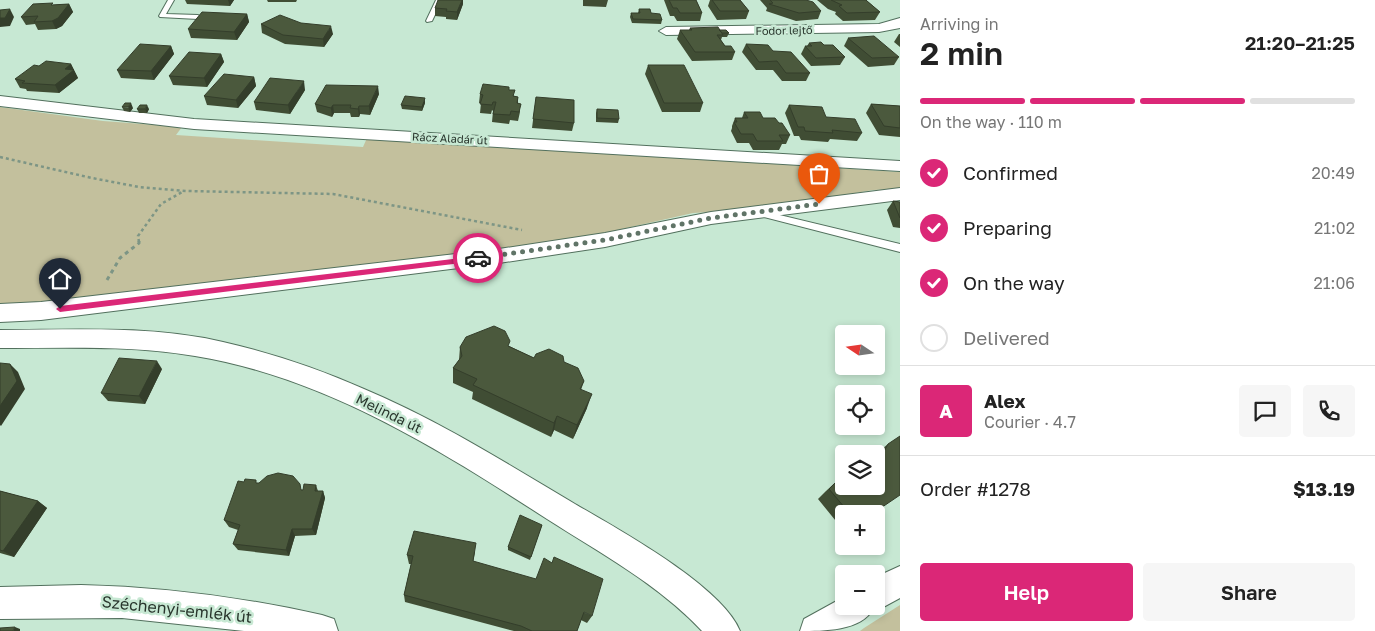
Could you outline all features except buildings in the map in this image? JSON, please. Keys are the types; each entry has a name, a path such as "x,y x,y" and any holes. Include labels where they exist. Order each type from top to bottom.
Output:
{"street":[{"name":"Fodor lejtő","path":"666,31 866,29 884,28 897,25 900,22"},
{"name":"Rácz Aladár út","path":"0,101 112,116 194,124 900,166"},
{"path":"0,313 42,311 107,304 499,256 605,240 711,218 900,194"},
{"name":"Melinda út","path":"0,339 146,341 220,351 306,374 443,440 520,485 636,558 686,594 724,631"},
{"path":"885,590 900,581"},
{"name":"Széchenyi-emlék út","path":"0,603 47,600 127,601 274,619 322,631"},
{"path":"816,631 843,615"}],"lane":[{"path":"171,0 162,16 198,17"},
{"path":"430,21 439,0"},
{"path":"758,212 900,248"}],"path":[{"path":"0,157 111,183 184,191 331,194 369,199 483,226 532,231"},
{"path":"107,280 120,258 139,244 138,236 161,204 184,191"}],"shaded area":[{"path":"0,107 103,121 182,127 176,135 363,147 367,138 900,172 900,189 873,190 762,209 693,213 591,236 462,254 0,313"},
{"path":"900,605 900,631 860,631 885,615"}],"way so far":[{"path":"478,258 605,240 711,218 819,204"}],"route":[{"path":"60,309 478,258"}]}
